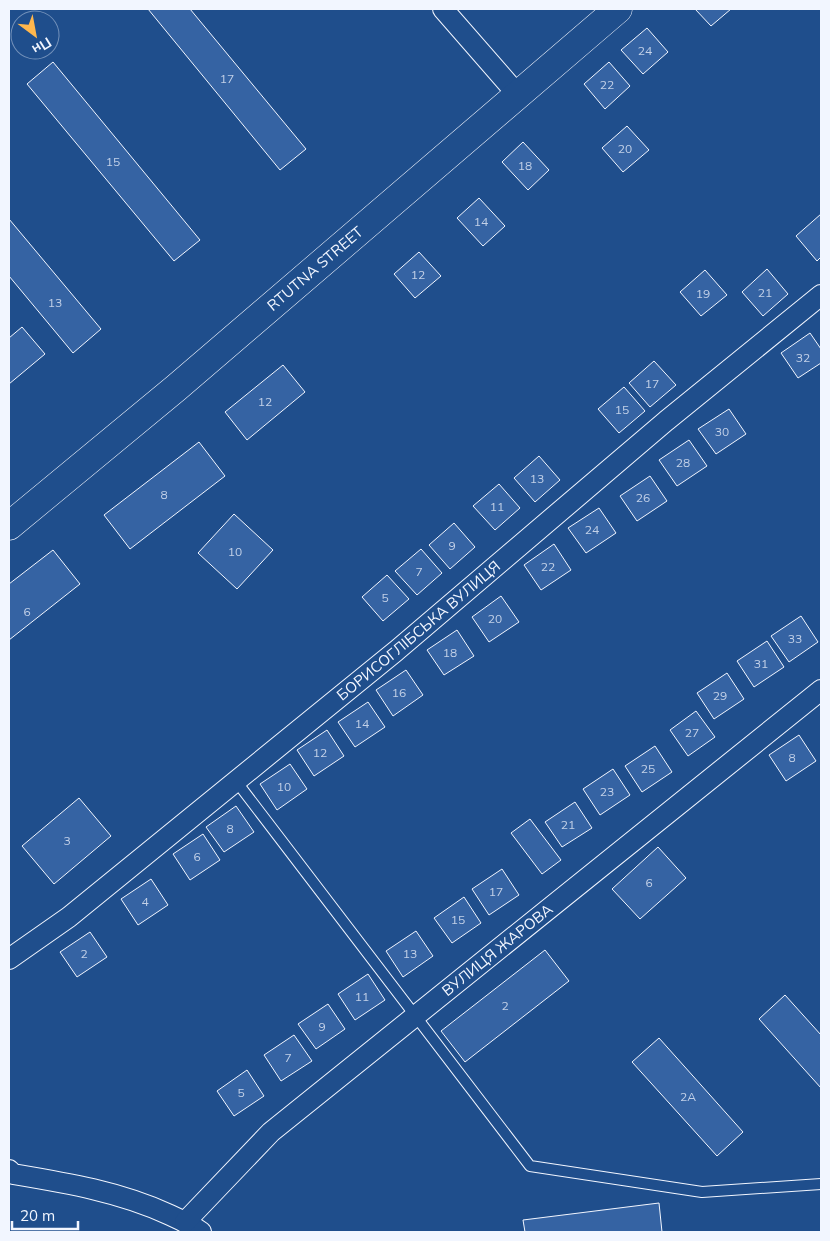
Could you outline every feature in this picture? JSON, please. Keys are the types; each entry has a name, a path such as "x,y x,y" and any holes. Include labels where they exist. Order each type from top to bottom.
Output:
{"main road":[{"name":"RTUTNA STREET","path":"9,526 176,388 618,9"}],"street":[{"path":"443,9 518,94"},
{"name":"БОРИСОГЛІБСЬКА ВУЛИЦЯ","path":"9,959 69,917 396,651 666,421 821,295"},
{"name":"ВУЛИЦЯ ЖАРОВА","path":"197,1230 271,1132 821,690"},
{"path":"9,1170 13,1174 74,1184 144,1203 197,1230"}],"lane":[{"path":"236,781 530,1166 702,1192 821,1184"}],"building":[{"path":"148,9 190,9 306,149 280,170"},
{"path":"695,9 731,9 711,26"},
{"path":"647,28 668,52 643,74 621,50"},
{"path":"53,62 200,240 174,261 27,84"},
{"path":"609,62 630,86 605,109 584,84"},
{"path":"627,126 649,150 623,172 602,148"},
{"path":"523,142 549,170 528,190 502,162"},
{"path":"479,198 505,226 483,246 457,218"},
{"path":"821,214 821,257 817,261 796,236"},
{"path":"9,219 101,329 73,353 9,276"},
{"path":"419,252 441,276 415,298 394,274"},
{"path":"767,269 788,294 763,316 742,292"},
{"path":"705,270 727,295 701,316 680,292"},
{"path":"22,327 45,354 9,384 9,338"},
{"path":"810,333 821,349 821,363 798,378 781,353"},
{"path":"654,361 676,385 650,407 629,383"},
{"path":"283,365 305,392 247,440 225,412"},
{"path":"624,387 645,411 619,433 598,409"},
{"path":"729,409 746,434 716,454 698,429"},
{"path":"689,440 707,466 677,486 659,460"},
{"path":"199,442 225,476 130,549 104,515"},
{"path":"539,456 560,480 535,502 514,478"},
{"path":"650,476 667,501 637,521 620,496"},
{"path":"499,484 520,508 495,530 473,506"},
{"path":"599,508 616,533 586,553 568,528"},
{"path":"234,514 273,550 237,589 198,553"},
{"path":"454,523 475,547 450,569 429,545"},
{"path":"554,544 571,570 541,590 524,565"},
{"path":"421,549 442,573 417,595 395,571"},
{"path":"53,550 80,584 9,640 9,584"},
{"path":"387,575 409,599 383,621 362,597"},
{"path":"501,596 519,622 489,642 472,617"},
{"path":"801,616 818,642 789,662 771,636"},
{"path":"457,630 474,656 444,675 427,650"},
{"path":"767,641 784,667 754,687 737,661"},
{"path":"406,670 423,695 393,716 376,690"},
{"path":"727,673 744,699 714,719 697,693"},
{"path":"368,702 385,727 355,747 338,722"},
{"path":"696,711 715,737 688,756 670,730"},
{"path":"327,730 344,756 314,776 297,750"},
{"path":"799,735 816,761 786,781 769,755"},
{"path":"655,746 672,772 642,792 625,766"},
{"path":"290,764 307,789 277,810 260,784"},
{"path":"613,769 630,795 600,815 583,789"},
{"path":"79,798 111,836 54,884 22,846"},
{"path":"575,802 592,828 562,847 545,822"},
{"path":"236,806 254,832 224,852 206,827"},
{"path":"530,819 561,860 542,874 511,833"},
{"path":"203,834 220,860 190,880 173,854"},
{"path":"658,847 686,878 640,919 612,889"},
{"path":"502,869 519,895 489,915 472,889"},
{"path":"151,879 168,905 138,925 121,899"},
{"path":"464,897 481,923 452,943 434,918"},
{"path":"416,931 433,956 403,977 386,951"},
{"path":"90,932 107,957 77,977 60,952"},
{"path":"545,950 569,981 465,1062 441,1031"},
{"path":"368,974 385,1000 355,1020 338,994"},
{"path":"785,995 821,1035 821,1088 759,1019"},
{"path":"328,1004 345,1029 316,1049 298,1024"},
{"path":"294,1035 312,1061 281,1081 264,1055"},
{"path":"659,1038 743,1132 717,1156 632,1062"},
{"path":"247,1070 264,1096 234,1116 217,1091"},
{"path":"659,1203 662,1232 525,1232 523,1220"}]}
